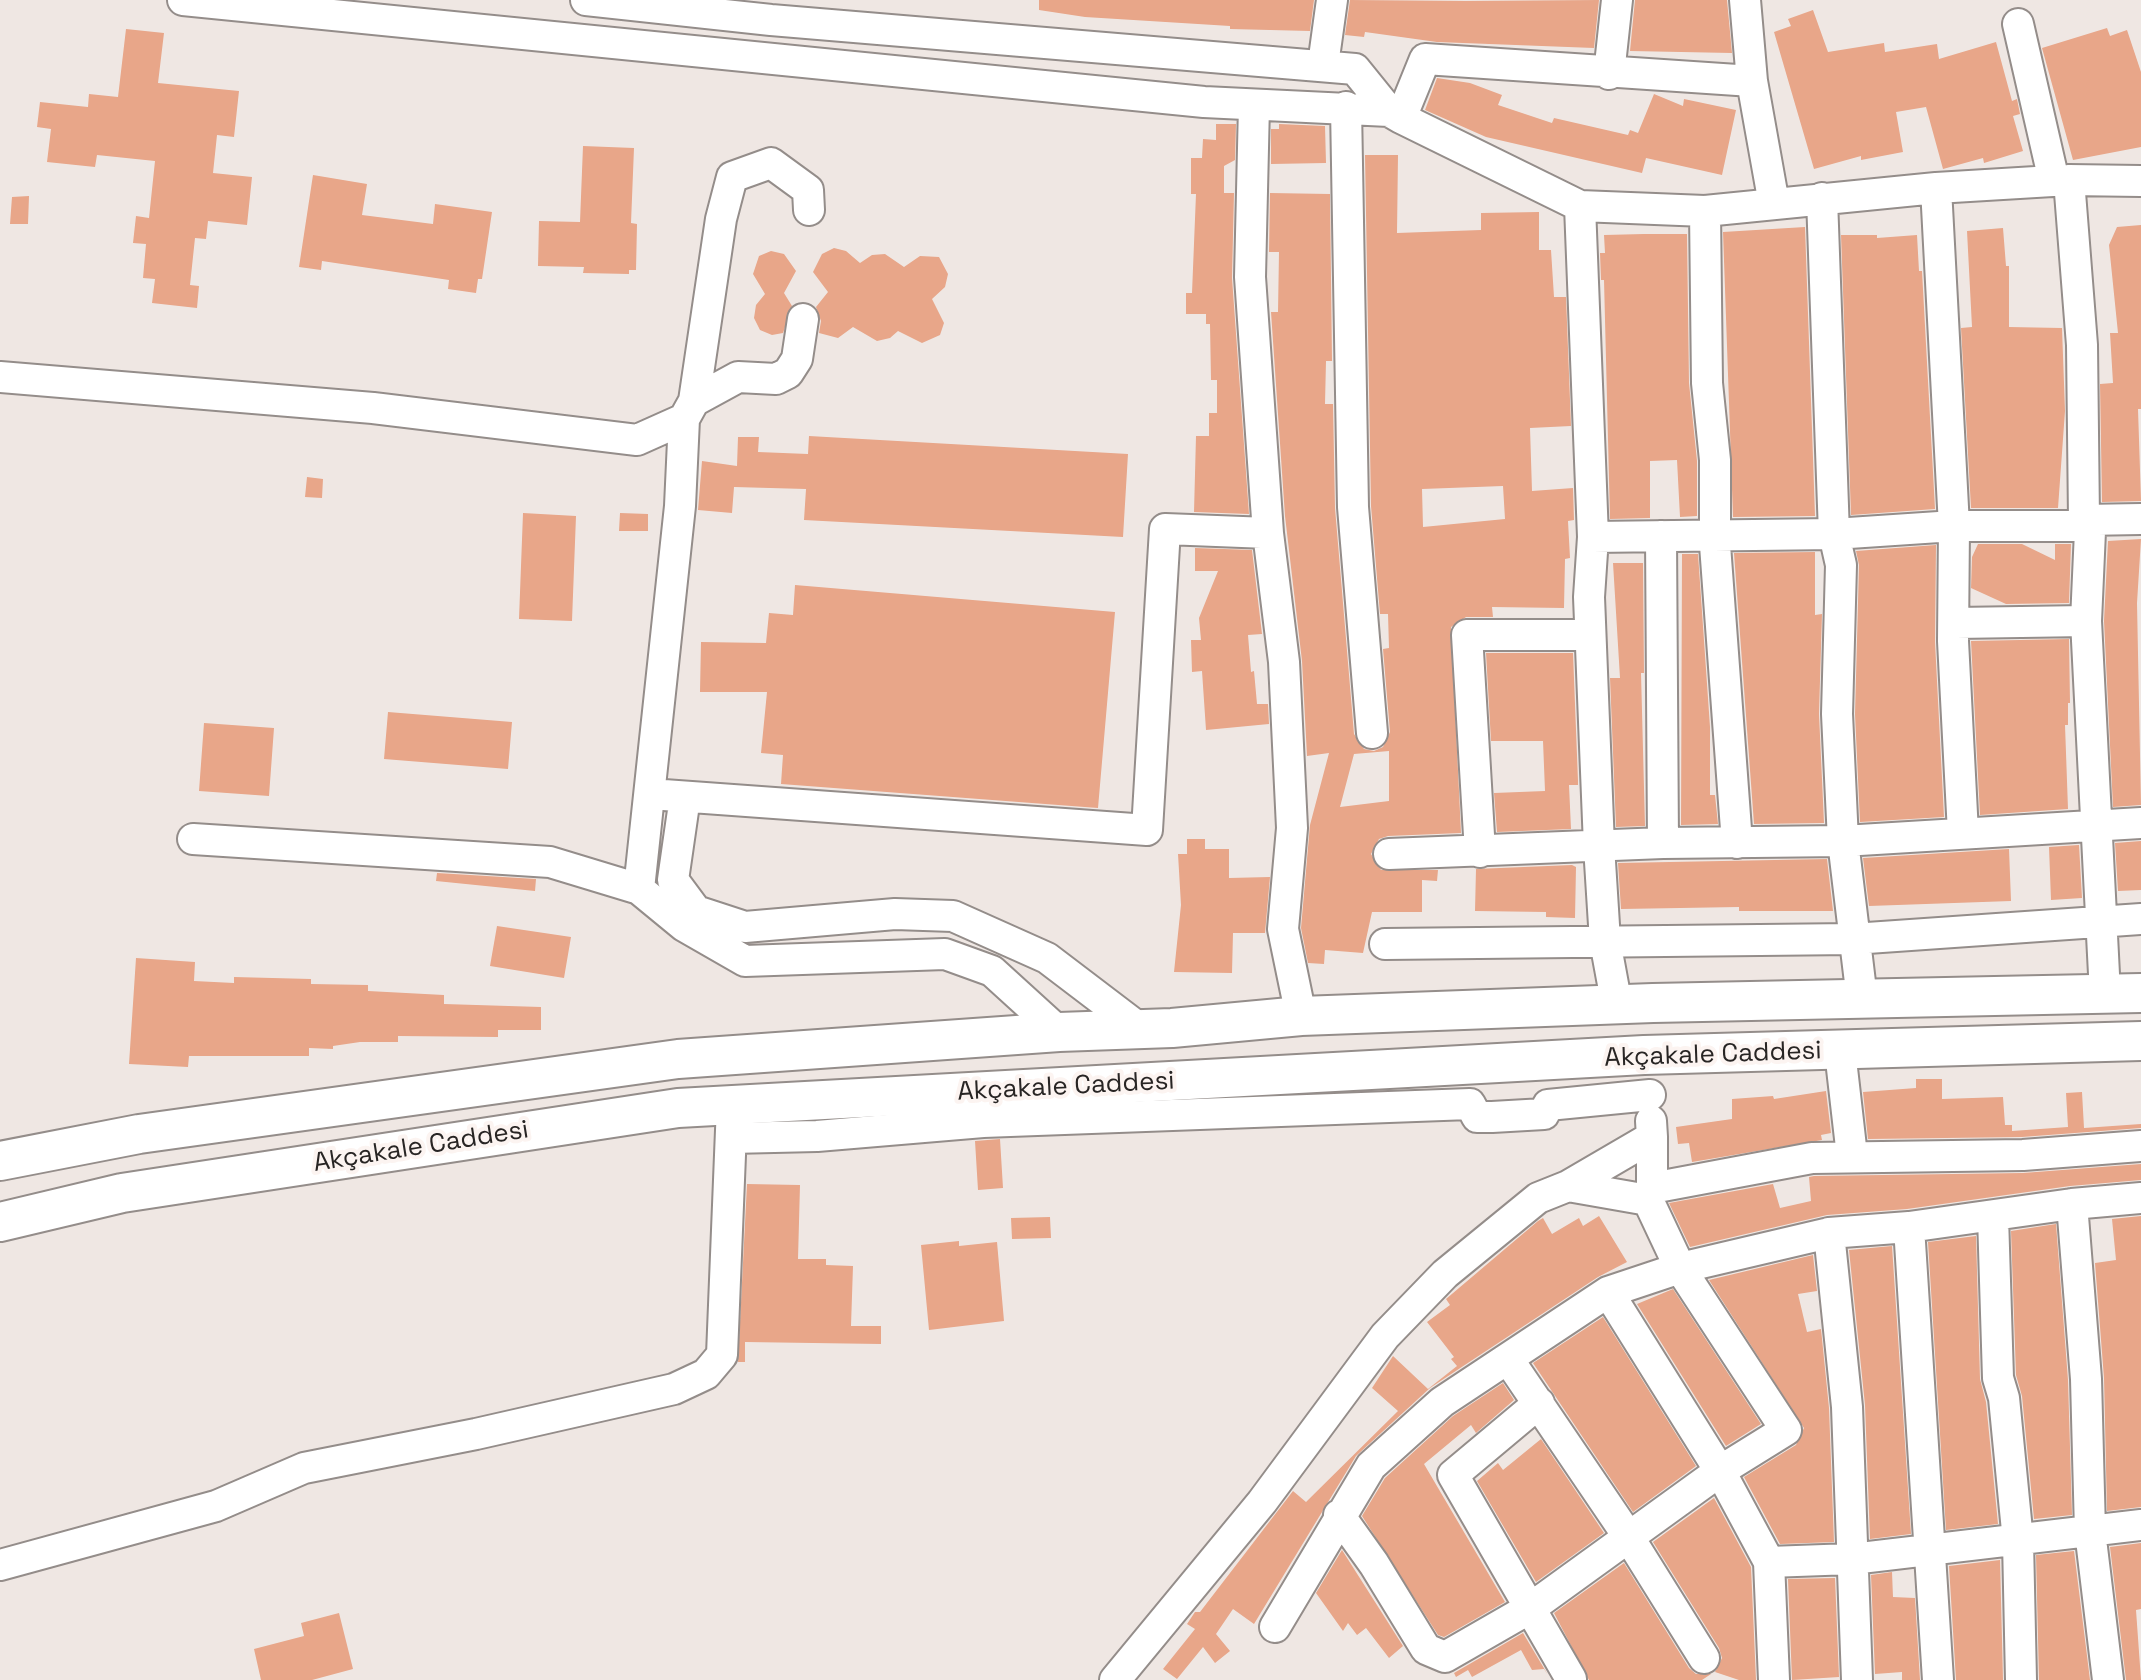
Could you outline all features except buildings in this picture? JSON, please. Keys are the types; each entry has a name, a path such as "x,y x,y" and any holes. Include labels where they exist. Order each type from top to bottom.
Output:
{"main road":[{"name":"Akçakale Caddesi","path":"0,1161 139,1134 678,1059 1301,1016 2123,993"},
{"name":"Akçakale Caddesi","path":"0,1222 122,1193 678,1108 732,1122 1644,1055 2141,1041"}],"street":[{"path":"183,0 1254,105 1346,107 1395,115 1580,206 1705,211 1936,188 2062,181 2141,181"},
{"path":"586,0 775,10 1355,69 1395,115"},
{"path":"1323,65 1332,0"},
{"path":"1609,74 1617,0"},
{"path":"1745,0 1752,81 1774,204"},
{"path":"2018,24 2062,181 2082,345 2084,520 2090,531 2086,621 2095,826 2104,921 2123,993"},
{"path":"1395,115 1425,59 1609,74 1752,81"},
{"path":"1254,105 1250,277 1268,533 1284,662 1292,828 1283,929 1301,1016"},
{"path":"1346,107 1353,507 1372,733"},
{"path":"639,889 689,410 721,219 732,177 771,163 808,190 809,210"},
{"path":"1936,188 1954,526 1956,729 1963,833"},
{"path":"1822,198 1834,534 1841,565 1837,714 1843,841 1862,999"},
{"path":"1580,206 1593,537 1590,635 1599,846 1605,941 1617,1006"},
{"path":"1705,211 1707,383 1715,460 1737,843"},
{"path":"0,377 373,408 637,440 738,377 776,379 788,373 797,359 803,319"},
{"path":"1593,537 1834,534 1954,526 2074,526 2084,520 2141,519"},
{"path":"650,794 1147,830 1165,529 1268,533"},
{"path":"1661,536 1663,843"},
{"path":"1956,623 2086,621"},
{"path":"1480,852 1467,635 1590,635"},
{"path":"685,797 673,880 696,911 745,927 895,914 953,916 1047,958 1139,1028"},
{"path":"1389,854 1663,843 1843,841 2141,823"},
{"path":"193,839 550,862 639,889 684,926 745,961 945,954 992,971 1059,1032"},
{"path":"1385,944 1517,945 1605,941 1853,939 2141,919"},
{"path":"1840,1051 1852,1156"},
{"path":"1339,1515 1374,1564 1426,1649 1445,1657 1532,1607 1720,1471 1786,1430 1680,1268 1650,1194 1652,1137 1644,1055"},
{"path":"0,1565 216,1506 304,1468 476,1434 674,1389 706,1374 722,1355 732,1122 817,1136 983,1122 1470,1104 1477,1117 1544,1114 1548,1105 1650,1095"},
{"path":"1115,1680 1262,1502 1385,1336 1445,1274 1538,1198 1568,1186 1652,1137"},
{"path":"1568,1186 1650,1194 1742,1168 1812,1158 2023,1155 2141,1146"},
{"path":"1275,1627 1371,1466 1442,1402 1608,1292 1680,1268 1829,1233 1909,1227 2072,1204 2141,1198"},
{"path":"2072,1204 2086,1379 2090,1531 2108,1680"},
{"path":"1993,1216 1998,1378 2004,1398 2018,1541 2021,1680"},
{"path":"1909,1227 1938,1680"},
{"path":"1829,1233 1847,1407 1857,1680"},
{"path":"1608,1292 1720,1471 1769,1562 1774,1680"},
{"path":"1508,1359 1628,1536 1704,1658"},
{"path":"1539,1403 1453,1475 1571,1679"},
{"path":"1769,1562 1852,1559 2141,1525"}]}
